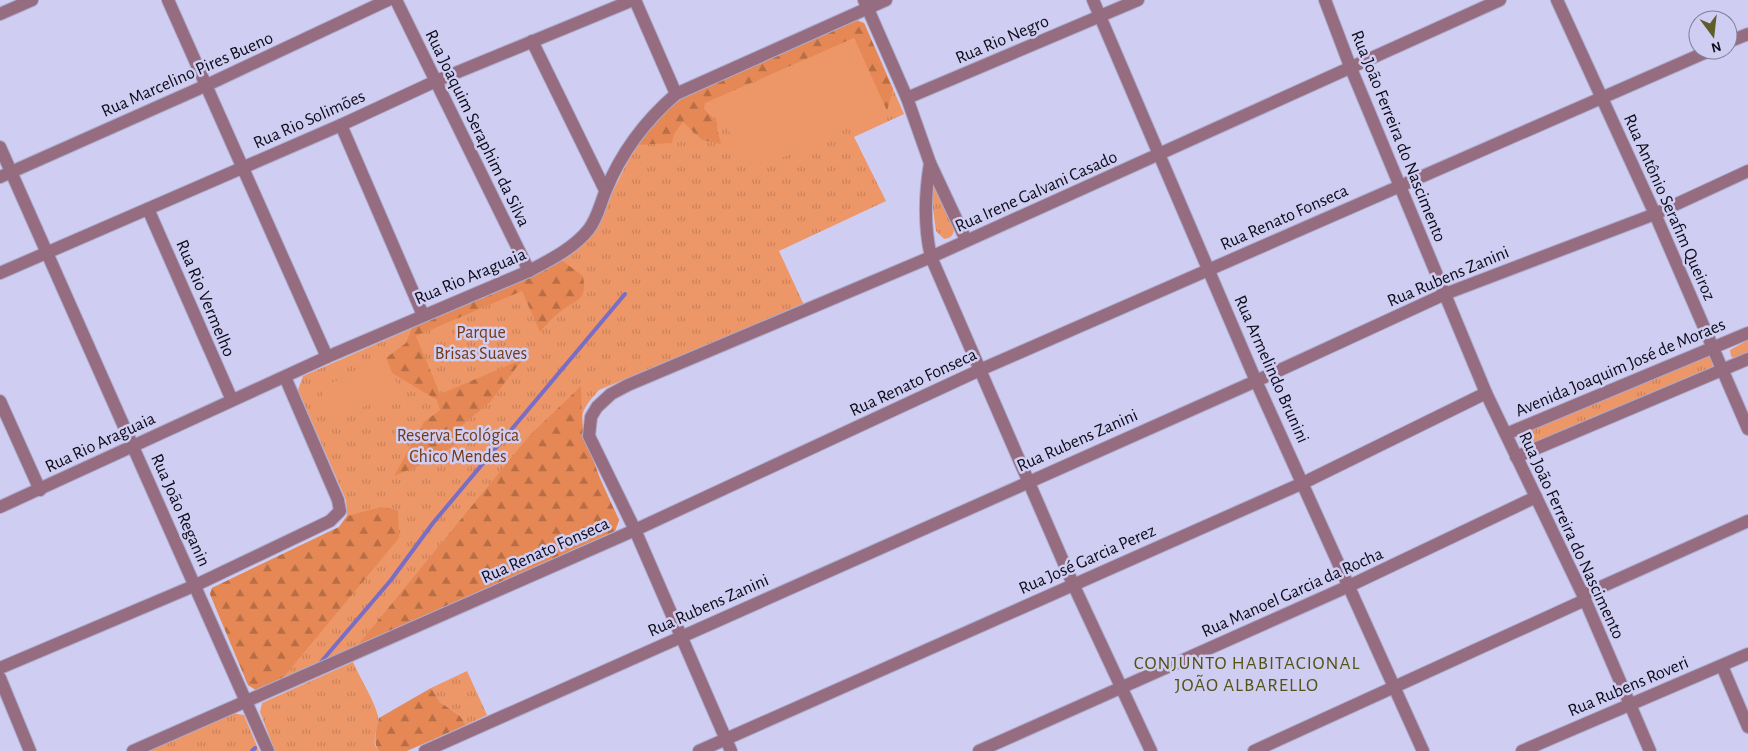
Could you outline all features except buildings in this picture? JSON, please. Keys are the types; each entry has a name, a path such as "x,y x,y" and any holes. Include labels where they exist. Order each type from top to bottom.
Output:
{"street":[{"path":"0,14 32,0"},
{"path":"168,0 327,356"},
{"name":"Rua Marcelino Pires Bueno","path":"6,175 207,85 388,0"},
{"name":"Rua Joaquim Seraphim da Silva","path":"396,0 529,271"},
{"path":"634,0 676,94"},
{"name":"Rua Rio Solimões","path":"0,272 341,125 436,80 634,0"},
{"name":"Rua Rio Araguaia","path":"0,507 327,356 529,271 577,241 589,229 598,214 606,190 632,142 659,108 676,94 866,4 886,0"},
{"name":"Rua Armelindo Brunini","path":"1093,0 1210,269 1256,381 1423,751"},
{"name":"Rua Rio Negro","path":"907,98 1138,0"},
{"name":"Rua João Ferreira do Nascimento","path":"1326,0 1350,66 1486,393 1584,598 1650,751"},
{"name":"Rua Irene Galvani Casado","path":"635,530 589,436 591,417 597,407 611,394 628,385 931,257 1160,155 1350,66 1500,0"},
{"name":"Rua Antônio Serafim Queiroz","path":"1557,0 1655,214 1748,428"},
{"path":"866,4 907,98 930,163 966,240"},
{"path":"532,41 606,190"},
{"name":"Rua Renato Fonseca","path":"133,751 635,530 982,369 1688,60"},
{"path":"341,125 423,315"},
{"name":"Rua João Reganin","path":"0,147 6,175 48,252 268,751"},
{"path":"930,163 926,188 928,244 931,257 982,369 1073,584 1151,751"},
{"name":"Rua Rubens Zanini","path":"425,751 1029,480 1256,381 1445,294 1655,214 1748,171"},
{"name":"Rua Rio Vermelho","path":"148,209 232,400"},
{"name":"Avenida Joaquim José de Moraes","path":"1506,434 1748,333"},
{"path":"1516,457 1748,359"},
{"path":"0,668 196,585 330,521 340,512 338,500 285,377"},
{"name":"Rua José Garcia Perez","path":"699,751 1303,483 1486,393"},
{"path":"0,401 40,490"},
{"name":"Rua Manoel Garcia da Rocha","path":"979,751 1349,586 1536,497"},
{"path":"1254,751 1394,689 1748,521"},
{"path":"635,530 731,751"},
{"name":"Rua Rubens Roveri","path":"1528,750 1748,654"},
{"path":"1722,666 1748,727"},
{"path":"0,678 30,751"}],"green space":[{"path":"851,20 864,23 893,89 887,111 854,38 705,103 704,109 717,122 721,144 702,140 683,122 674,134 672,143 636,145 663,111 678,100"},
{"name":"Reserva Ecológica Chico Mendes","path":"857,20 864,23 904,114 854,137 886,201 779,251 804,305 599,390 592,398 583,413 585,436 595,467 619,520 615,531 256,690 248,685 210,594 212,588 339,527 347,516 346,500 298,390 303,376 495,292 593,233 603,217 612,193 636,145 663,111"},
{"path":"854,38 887,111 748,173 715,100"},
{"path":"933,183 954,229 951,236 946,239 936,231 930,188"},
{"path":"560,259 583,276 584,291 580,298 557,314 540,332 522,291 416,336 440,394 523,359 490,402 460,427 457,443 433,460 394,476 424,422 440,410 437,400 392,373 386,358 406,343 412,328 495,292"},
{"path":"1748,340 1748,354 1734,359 1731,356 1730,350"},
{"path":"1711,356 1716,368 1525,448 1519,443 1523,433"},
{"path":"386,358 400,391 334,420 320,388"},
{"path":"581,386 582,427 600,479 619,520 615,531 358,645 529,436"},
{"path":"381,507 398,510 399,538 282,679 256,690 248,685 210,594 212,588 339,527 347,516"},
{"path":"353,662 378,716 375,743 379,751 275,751 260,712 262,703"},
{"path":"467,671 487,715 466,725 460,716 440,702 431,688"},
{"path":"431,688 440,702 460,716 466,725 407,751 379,751 375,739 379,718"},
{"path":"232,713 244,715 259,751 146,751"}],"waterway":[{"path":"321,662 391,580 433,523 625,294"},
{"path":"252,751 255,748"}],"district":[{"name":"CONJUNTO HABITACIONAL JOÃO ALBARELLO","path":"1247,673"}],"park label":[{"name":"Parque Brisas Suaves","path":"481,342"}]}
